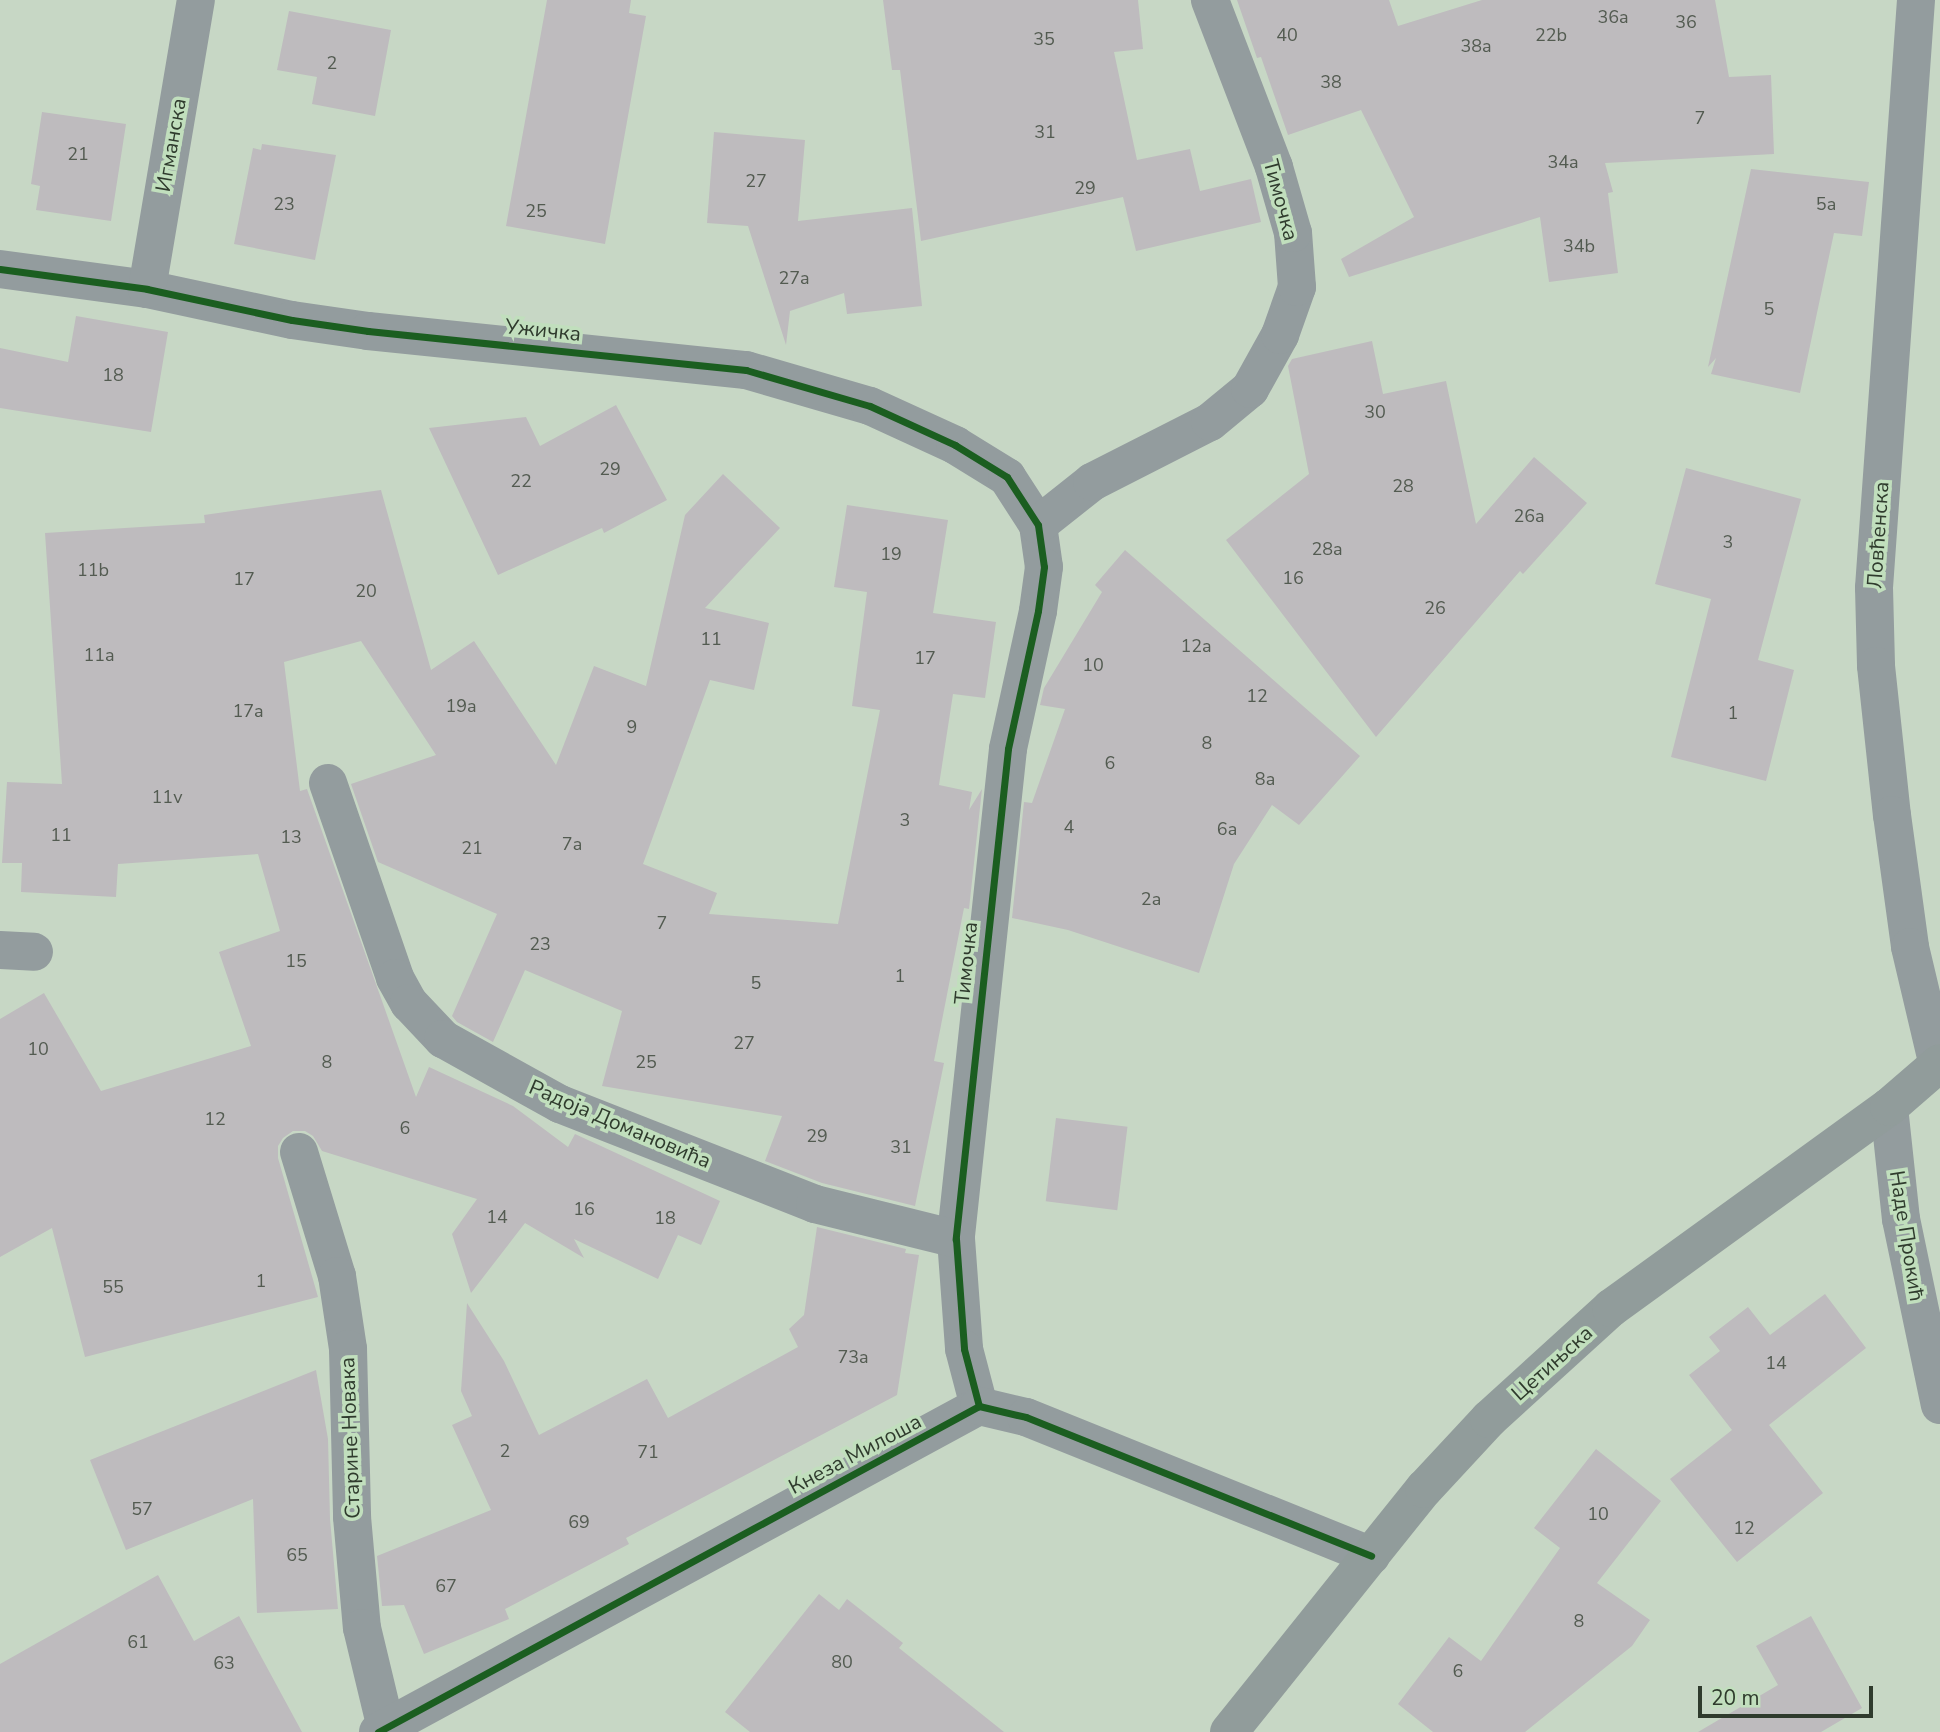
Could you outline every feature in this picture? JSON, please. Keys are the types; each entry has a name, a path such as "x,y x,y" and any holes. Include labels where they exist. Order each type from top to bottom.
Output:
{"street":[{"name":"Игманска","path":"147,289 196,0"},
{"name":"Тимочка","path":"979,1406 964,1349 956,1239 1008,749 1043,578 1038,525 1092,482 1210,422 1250,389 1280,335 1297,287 1293,233 1274,167 1210,0"},
{"name":"Ловћенска","path":"1916,0 1874,588 1876,666 1910,947 1939,1064"},
{"name":"Ужичка","path":"0,269 147,289 292,320 368,331 746,370 870,406 955,445 1007,477 1038,525"},
{"name":"Радоја Домановића","path":"328,783 395,978 409,1003 443,1039 560,1104 815,1204 956,1239"},
{"name":"Цетињска","path":"1229,1732 1424,1489 1489,1419 1611,1308 1889,1107 1939,1064"},
{"name":"Наде Прокић","path":"1889,1107 1901,1219 1940,1405"},
{"name":"Старине Новака","path":"299,1152 337,1276 348,1349 352,1517 362,1628 382,1730"},
{"path":"979,1406 1026,1417 1371,1556"},
{"name":"Кнеза Милоша","path":"382,1730 979,1406"}],"building":[{"path":"547,0 631,0 629,13 646,16 605,244 506,226"},
{"path":"883,0 1138,0 1143,49 1114,52 1137,160 1190,149 1200,191 1251,179 1261,222 1136,251 1123,197 921,241 900,70 892,70"},
{"path":"1237,0 1389,0 1398,26 1482,0 1715,0 1729,77 1771,75 1774,154 1605,163 1613,192 1608,193 1618,273 1549,282 1540,217 1349,277 1341,259 1414,217 1361,110 1288,135 1261,57 1257,58"},
{"path":"289,11 391,30 375,116 312,104 317,77 277,70"},
{"path":"42,112 126,124 111,221 36,210 40,186 31,184"},
{"path":"714,132 805,140 798,221 912,208 922,306 847,314 844,293 790,311 786,345 748,226 707,223"},
{"path":"262,144 336,155 315,260 234,244 253,148 261,150"},
{"path":"1751,169 1869,182 1862,236 1834,233 1800,393 1711,374 1716,358 1708,367"},
{"path":"76,316 168,332 151,432 0,408 0,348 68,362"},
{"path":"1372,341 1383,394 1446,381 1476,524 1534,457 1587,503 1523,574 1520,571 1376,737 1226,540 1309,474 1288,366 1292,359"},
{"path":"616,405 667,500 604,533 602,528 498,575 429,428 526,417 540,446"},
{"path":"1686,468 1801,499 1758,660 1794,670 1766,781 1671,757 1711,599 1655,584"},
{"path":"723,474 780,528 705,608 769,623 754,690 710,680 643,864 717,893 709,914 838,924 880,710 852,706 867,592 834,587 847,505 948,520 933,613 996,622 985,698 953,694 939,785 972,792 969,810 982,789 969,909 964,908 934,1061 944,1063 915,1206 822,1183 765,1161 782,1116 602,1086 622,1011 525,970 493,1042 457,1022 452,1016 497,914 378,862 351,784 436,755 361,641 284,662 300,791 307,789 416,1097 429,1067 513,1106 568,1147 575,1134 720,1201 701,1245 678,1235 658,1279 574,1239 584,1258 525,1223 471,1293 452,1234 477,1199 322,1151 313,1136 305,1131 293,1131 283,1138 278,1146 278,1158 318,1297 85,1357 52,1228 0,1257 0,1019 44,993 101,1091 251,1046 219,952 280,931 258,854 118,864 116,897 21,892 22,863 2,863 7,782 62,784 45,533 205,523 204,515 381,490 431,670 474,641 556,765 594,666 646,686 685,515"},
{"path":"1125,550 1360,756 1299,825 1272,805 1234,864 1199,973 1068,930 1012,918 1024,802 1032,803 1065,709 1040,705 1044,688 1102,592 1095,585"},
{"path":"1056,1118 1127,1127 1117,1210 1046,1201"},
{"path":"817,1227 906,1249 905,1253 919,1255 897,1395 626,1538 629,1544 505,1609 509,1619 424,1654 404,1605 382,1606 377,1556 491,1510 452,1425 472,1416 461,1391 467,1303 504,1361 539,1435 647,1379 668,1418 798,1347 789,1329 804,1315"},
{"path":"1825,1294 1866,1348 1769,1425 1823,1493 1737,1562 1670,1479 1732,1430 1689,1375 1720,1351 1709,1337 1748,1307 1770,1335"},
{"path":"316,1370 328,1439 330,1519 338,1609 257,1613 253,1499 126,1550 90,1460"},
{"path":"1596,1449 1661,1501 1597,1583 1650,1620 1632,1646 1525,1732 1433,1732 1398,1704 1449,1637 1481,1661 1560,1548 1534,1528"},
{"path":"158,1575 194,1641 239,1616 302,1732 0,1732 0,1664"},
{"path":"819,1594 839,1610 847,1599 903,1643 899,1648 1004,1732 750,1732 725,1712"},
{"path":"1811,1616 1862,1708 1821,1732 1698,1732 1778,1685 1756,1646"}],"cycle path":[{"path":"0,269 147,289 292,320 368,331 746,370 870,406 955,445 1007,477 1038,525 1044,567 1038,611 1008,749 956,1239 964,1349 979,1406"},
{"path":"378,1732 979,1406 1026,1417 1371,1556"}]}
